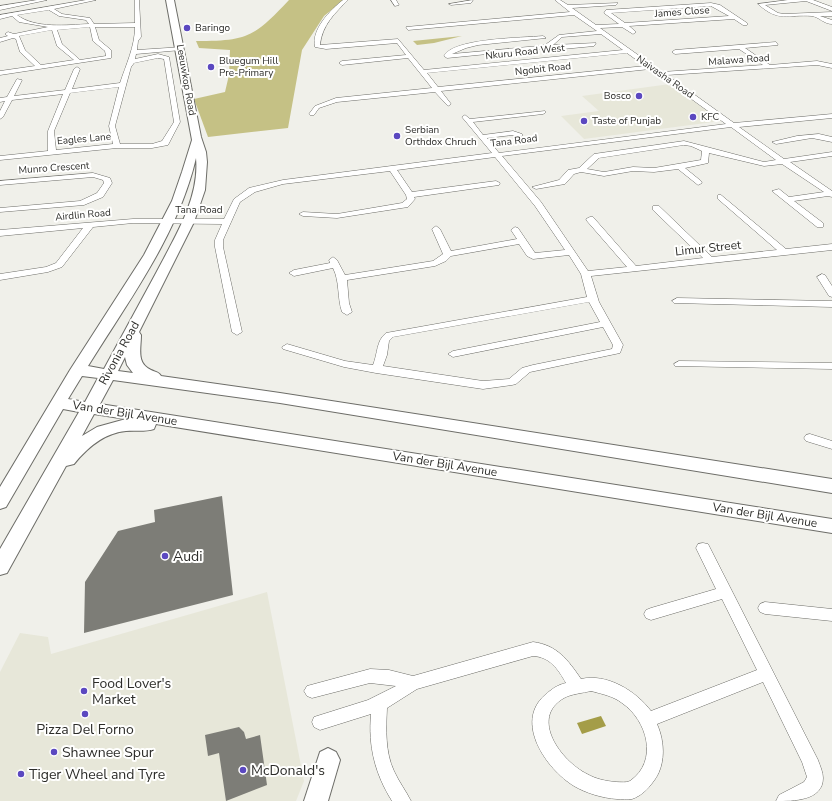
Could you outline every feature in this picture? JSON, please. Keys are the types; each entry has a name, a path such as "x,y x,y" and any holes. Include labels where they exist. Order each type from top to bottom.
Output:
{"main road":[{"name":"Leeuwkop Road","path":"170,0 196,137 202,152 199,190 188,222"},
{"name":"Leeuwkop Road","path":"168,221 188,174 196,137"},
{"name":"Rivonia Road","path":"0,502 78,370 133,284 168,221"},
{"name":"Rivonia Road","path":"0,567 38,502 89,406 134,328 188,222"},
{"path":"134,328 134,344 131,359 135,366 147,374 171,382"},
{"path":"78,370 171,382 512,434 832,486"},
{"name":"Van der Bijl Avenue","path":"59,403 89,406 265,437 436,462 832,526"},
{"path":"38,502 78,447 97,433 108,429 128,424 139,424 265,437"},
{"path":"316,801 328,760"}],"street":[{"path":"0,8 45,0"},
{"path":"0,17 94,0"},
{"path":"137,0 137,25 141,48 141,60"},
{"path":"346,0 332,13 322,27 317,46 326,47 396,41 401,43 448,104"},
{"path":"393,0 398,5"},
{"path":"451,4 471,2 471,0"},
{"name":"Naivasha Road","path":"557,0 831,194"},
{"path":"832,9 806,0 760,4 776,14 784,16 832,14"},
{"path":"567,7 623,4"},
{"name":"James Close","path":"622,24 606,12 711,4 719,6 735,17"},
{"path":"0,73 78,65 109,57 108,50 96,41 92,25 88,18 61,15 50,8"},
{"path":"408,28 469,20 537,20 550,15 576,13"},
{"path":"13,15 21,21 54,27"},
{"path":"815,15 831,21"},
{"path":"824,15 831,21"},
{"path":"735,17 745,24"},
{"name":"James Close","path":"595,26 645,24 735,17"},
{"path":"422,19 428,26"},
{"path":"714,19 724,25"},
{"path":"691,20 701,27"},
{"path":"669,22 679,28"},
{"path":"622,24 633,32"},
{"path":"645,24 654,30"},
{"path":"0,40 13,35 54,27 137,25"},
{"path":"54,27 59,45 78,65"},
{"path":"548,46 561,36 602,32"},
{"path":"0,33 13,35 18,38 22,51 41,68"},
{"path":"138,37 135,41 141,48"},
{"path":"543,38 471,45 454,50 447,56 476,55 548,46 563,47 594,44"},
{"path":"675,52 776,44"},
{"path":"141,48 180,47"},
{"path":"740,47 768,66"},
{"name":"Eagles Lane","path":"0,158 117,146 112,126 128,67 132,62 131,59 141,48"},
{"name":"Nkuru Road West","path":"423,72 628,50"},
{"path":"117,146 152,146 161,144 167,141 177,124 167,58 158,56 132,62"},
{"path":"342,63 410,56"},
{"name":"Malawa Road","path":"662,74 817,63 832,66"},
{"path":"52,152 51,131 69,91 78,65"},
{"name":"Ngobit Road","path":"312,114 324,103 353,95 436,90 651,67"},
{"path":"0,117 19,80"},
{"path":"0,100 123,85"},
{"path":"287,347 344,364 483,385 505,384 512,382 526,370 533,368 612,353 618,346 593,299 588,286 586,274 538,204 467,119 543,112"},
{"name":"Tana Road","path":"168,221 226,222 237,201 245,194 261,186 283,182 733,125 832,116"},
{"path":"482,137 513,133 520,135"},
{"path":"776,142 817,136 826,137 832,140"},
{"path":"581,170 593,158 601,155 687,143 706,150 742,158 756,163 784,162 832,154"},
{"path":"536,187 562,182 573,171 581,170 604,174 629,169 654,170 680,167 704,162 706,150"},
{"path":"680,167 698,183"},
{"path":"303,214 327,217 394,208 409,203 411,200 410,195 393,169"},
{"name":"Munro Crescent","path":"0,183 93,175 103,176 106,178 108,183 100,195 92,200 81,203 0,210"},
{"path":"410,195 496,183"},
{"path":"776,191 820,225"},
{"path":"788,200 831,194"},
{"path":"721,197 784,252"},
{"path":"656,208 710,260"},
{"path":"590,219 633,268"},
{"name":"Airdlin Road","path":"0,233 126,222 168,221"},
{"path":"226,222 219,240 219,247 237,332"},
{"path":"0,277 54,267 63,261 90,225"},
{"path":"436,229 448,254"},
{"path":"515,230 533,256 571,252"},
{"path":"342,278 435,263 443,259 448,254 522,241"},
{"name":"Limur Street","path":"586,274 832,247"},
{"path":"294,273 335,263 342,278 344,303 348,312"},
{"path":"822,277 832,294"},
{"path":"376,370 382,355 384,340 390,335 593,299"},
{"path":"677,301 832,304"},
{"path":"453,354 606,324"},
{"path":"679,364 832,366"},
{"path":"810,438 832,445"},
{"path":"702,548 810,760 815,777 814,784 810,788 785,801"},
{"path":"651,614 725,592"},
{"path":"765,608 832,615"},
{"path":"320,722 379,704 398,695 413,683 533,649 542,649 556,657 576,686"},
{"path":"648,720 766,674"},
{"path":"312,691 370,676 389,677 413,683"},
{"path":"591,684 613,690 623,695 637,706 648,720 654,734 656,749 654,764 648,776 626,797 606,797 586,793 568,783 553,770 543,752 540,734 541,717 548,703 560,692 576,686 591,684"},
{"path":"379,704 378,738 380,760 389,783 402,801"}],"shaded area":[{"path":"289,0 344,0 324,16 302,50 288,128 208,137 194,99 225,92 229,75 230,50 199,48 196,41 228,40 249,34 267,22"},
{"path":"462,36 434,43 417,45 413,41"},
{"path":"670,84 721,121 584,139 561,116 599,111 582,96"},
{"path":"267,592 304,781 296,801 0,801 0,672 20,633 48,637 51,654"},
{"path":"601,716 606,726 582,734 577,723"}],"building":[{"name":"Audi","path":"222,496 233,595 84,633 85,582 118,531 155,522 154,510"},
{"name":"McDonald's","path":"239,727 244,732 246,739 260,735 267,785 226,801 219,753 208,756 205,735"}],"place":[{"name":"Baringo","path":"187,28"},
{"name":"Bluegum Hill Pre-Primary","path":"211,67"},
{"name":"Bosco","path":"639,96"},
{"name":"KFC","path":"693,117"},
{"name":"Taste of Punjab","path":"584,121"},
{"name":"Serbian Orthdox Chruch","path":"397,136"},
{"name":"Audi","path":"165,556"},
{"name":"Food Lover's Market","path":"84,691"},
{"name":"Pizza Del Forno","path":"85,714"},
{"name":"Shawnee Spur","path":"54,752"},
{"name":"McDonald's","path":"243,770"},
{"name":"Tiger Wheel and Tyre","path":"21,774"}]}
